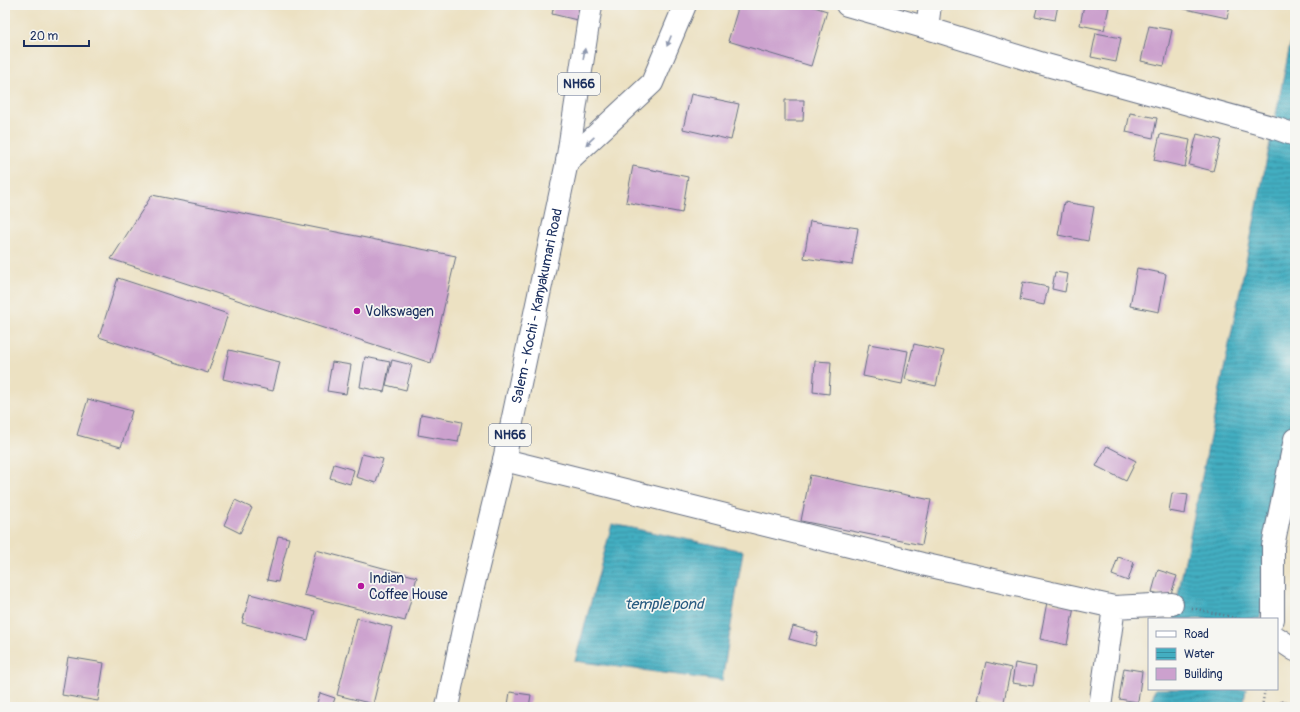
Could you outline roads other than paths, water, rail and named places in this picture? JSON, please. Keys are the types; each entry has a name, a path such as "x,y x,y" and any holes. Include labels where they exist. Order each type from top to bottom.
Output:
{"main road":[{"name":"NH66","path":"568,162 591,5"},
{"path":"568,162 652,83 685,5"},
{"path":"847,5 1043,64 1285,131"},
{"path":"927,28 930,5"},
{"name":"Salem - Kochi - Kanyakumari Road","path":"447,707 504,460 568,162"},
{"path":"1273,618 1272,546 1295,439"},
{"path":"504,460 922,564 1114,607 1172,604"},
{"path":"1100,707 1114,607"},
{"path":"1278,639 1295,650"}],"water":[{"path":"1295,21 1295,444 1260,618 1173,618"},
{"name":"temple pond","path":"612,524 743,551 722,681 575,661"},
{"path":"1155,690 1246,690 1243,707 1150,707"}],"place":[{"name":"Volkswagen","path":"357,311"},
{"name":"Indian Coffee House","path":"361,586"}]}
